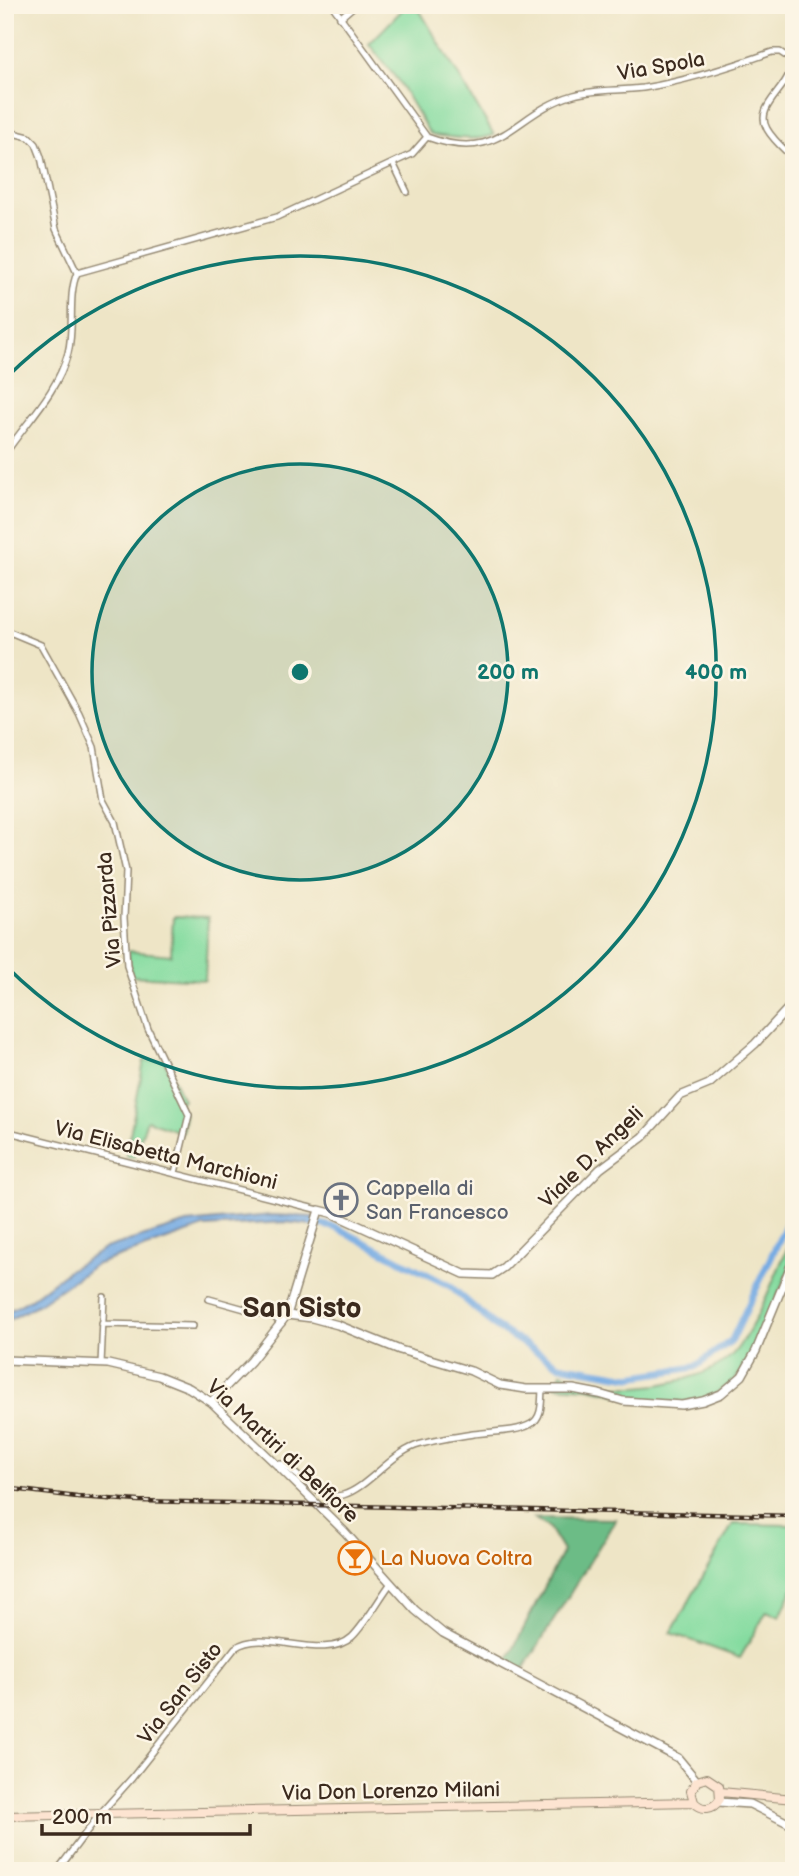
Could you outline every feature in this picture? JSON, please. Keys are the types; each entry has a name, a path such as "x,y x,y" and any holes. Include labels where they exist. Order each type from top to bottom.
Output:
{"main road":[{"path":"694,1802 691,1791 697,1781 704,1779 714,1781 721,1793 719,1802"},
{"path":"721,1793 794,1799"},
{"name":"Via Don Lorenzo Milani","path":"5,1816 694,1802 704,1808 714,1807 719,1802"}],"street":[{"path":"76,273 277,217 412,154 427,137 332,5"},
{"path":"340,18 355,5"},
{"name":"Via Spola","path":"427,137 449,145 477,144 502,137 546,107 575,94 645,88 702,76 772,52 780,52 793,62 790,78 765,113 765,128 794,159"},
{"path":"5,131 29,137 36,144 56,229 76,273 68,352 59,377 49,396 5,454"},
{"path":"393,163 407,192"},
{"name":"Via Pizzarda","path":"5,630 41,645 79,713 94,747 103,800 116,821 126,871 124,918 127,966 149,1029 189,1115 175,1173"},
{"name":"Viale D. Angeli","path":"319,1213 331,1213 464,1274 492,1275 504,1267 600,1169 643,1137 680,1096 709,1084 755,1044 794,1002"},
{"name":"Via Elisabetta Marchioni","path":"5,1130 319,1213"},
{"path":"211,1402 251,1361 287,1315 319,1213"},
{"path":"287,1315 338,1325 400,1350 471,1371 500,1385 526,1390 573,1390 622,1401 682,1405 721,1395 741,1376 756,1351 794,1258"},
{"path":"101,1364 104,1297"},
{"path":"209,1299 273,1317 282,1323"},
{"path":"102,1324 193,1326"},
{"name":"Via Martiri di Belfiore","path":"5,1360 101,1364 159,1376 189,1388 211,1402 276,1464 345,1532 415,1610 443,1633 678,1758 697,1781"},
{"path":"276,1464 283,1464 321,1492 342,1496 354,1490 388,1461 414,1447 471,1434 509,1430 532,1423 540,1413 542,1390"},
{"name":"Via San Sisto","path":"57,1871 99,1815 132,1778 235,1648 251,1641 298,1646 329,1645 351,1638 391,1583"},
{"path":"719,1802 750,1804 794,1826"}],"green space":[{"path":"405,7 420,11 494,135 463,138 432,135 428,131 399,82 369,44"},
{"path":"173,917 208,918 205,980 131,976 128,951 171,955"},
{"path":"164,1060 183,1099 179,1104 185,1115 182,1133 147,1120 134,1157 126,1156 144,1061"},
{"path":"794,1234 794,1257 758,1343 735,1380 703,1402 657,1402 589,1388 555,1386 561,1373 608,1386 640,1387 677,1381 712,1369 726,1360 746,1336"},
{"path":"534,1518 616,1519 523,1670 507,1661 563,1551 549,1528"},
{"path":"733,1524 794,1525 794,1586 780,1617 767,1611 740,1658 671,1633"}],"water":[{"path":"271,1215 314,1217 312,1225 285,1222 204,1227 95,1265 39,1304 5,1322 5,1313 31,1299 69,1270 106,1248 187,1223"}],"waterway":[{"path":"311,1222 337,1228 450,1286 496,1327 559,1365 630,1377 695,1367 732,1340 794,1208"}],"railway":[{"path":"5,1488 139,1501 794,1516"}],"place":[{"name":"Cappella di San Francesco","path":"341,1200"},
{"name":"La Nuova Coltra","path":"355,1558"}],"district":[{"name":"San Sisto","path":"302,1307"}]}
